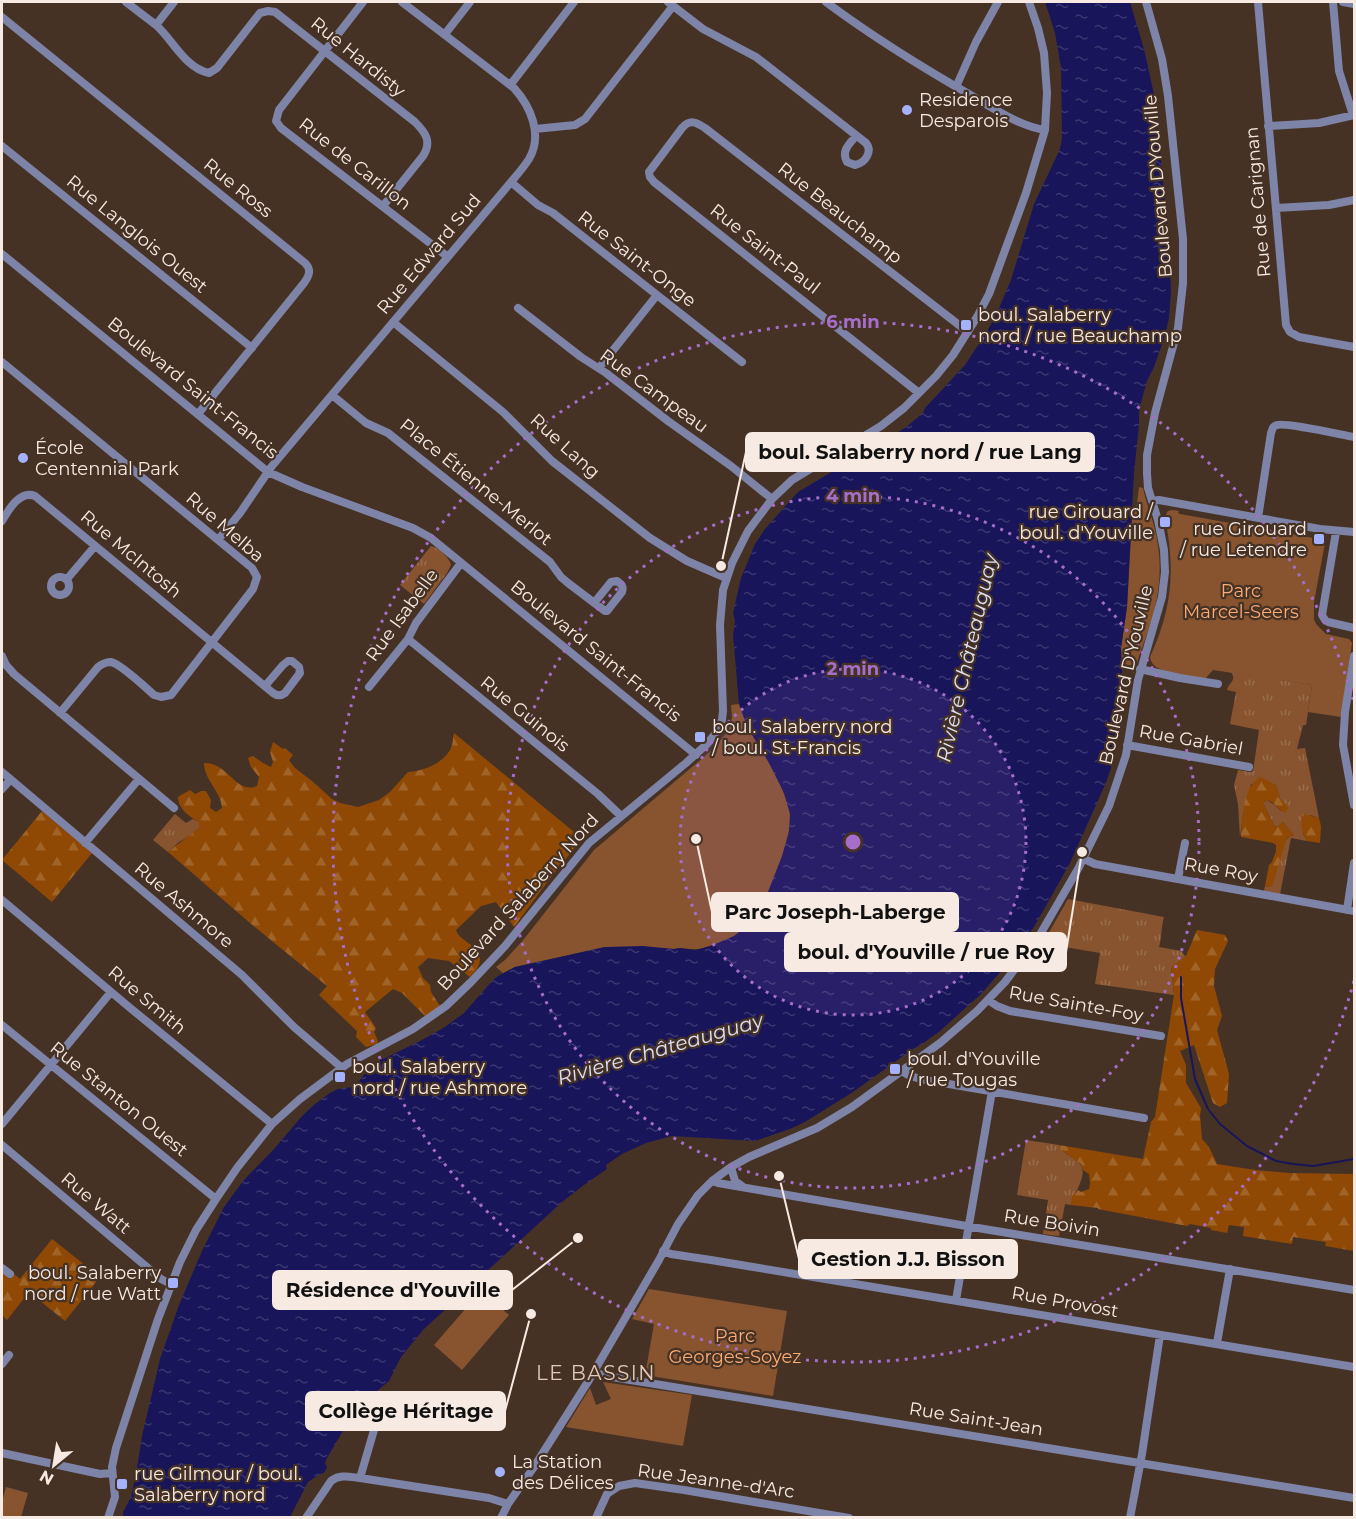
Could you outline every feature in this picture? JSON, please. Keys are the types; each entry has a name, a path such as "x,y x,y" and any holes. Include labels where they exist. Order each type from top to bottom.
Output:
{"street":[{"path":"126,2 156,25 174,2"},
{"name":"Rue de Carillon","path":"363,2 279,110 276,121 281,128 448,257"},
{"path":"402,2 511,84 526,104 535,129 575,125 582,122 671,4 709,32 756,57 856,136"},
{"path":"445,34 470,2"},
{"path":"511,84 574,2"},
{"path":"826,2 908,59 1017,120 1034,128 1045,130"},
{"path":"956,87 976,42 998,2"},
{"name":"Boulevard Salaberry Nord","path":"108,1518 115,1497 112,1464 119,1438 171,1284 189,1245 237,1168 272,1124 300,1099 342,1068 420,1025 454,999 506,946 586,847 696,755 715,734 723,715 721,614 723,590 736,553 758,516 792,480 886,423 899,412 946,364 968,332 988,294 1012,232 1033,173 1045,130 1047,106 1045,57 1029,2"},
{"name":"Boulevard D'Youville","path":"501,1518 594,1371 685,1212 698,1195 731,1167 817,1128 852,1107 950,1035 988,1000 1038,938 1084,859 1113,796 1124,761 1140,669 1159,612 1164,581 1164,550 1148,488 1147,454 1155,413 1178,328 1182,307 1184,260 1165,76 1146,2"},
{"name":"Rue de Carignan","path":"1258,2 1287,329 1299,337 1354,347"},
{"path":"1268,126 1319,123 1354,115 1339,71 1333,2"},
{"path":"1343,2 1354,4"},
{"name":"Rue Hardisty","path":"156,25 187,59 202,71 209,73 217,68 258,16 272,10 278,14 426,135 428,143 425,152 383,206"},
{"name":"Rue Ross","path":"2,17 308,266 310,271 307,278 198,414"},
{"name":"Rue Saint-Paul","path":"692,122 682,128 652,167 649,174 656,185 919,393"},
{"name":"Rue Beauchamp","path":"692,122 705,129 968,332"},
{"name":"Rue Edward Sud","path":"218,540 240,513 268,471 511,182 530,156 535,129"},
{"name":"Rue Langlois Ouest","path":"2,146 252,348"},
{"name":"Rue Saint-Onge","path":"511,182 742,362"},
{"path":"1276,208 1329,205 1354,200"},
{"name":"Boulevard Saint-Francis","path":"2,254 268,471 302,487 417,529 435,541 696,755"},
{"path":"599,368 657,295"},
{"name":"Rue Campeau","path":"518,308 772,499"},
{"name":"Rue Lang","path":"393,322 503,412 552,460 650,538 687,561 726,578"},
{"name":"Rue Melba","path":"2,362 252,568 257,577 253,589 168,696 154,695 118,665 108,662 98,668 60,713"},
{"name":"Place Étienne-Merlot","path":"332,395 366,423 388,432 550,562 564,580 594,603"},
{"path":"1258,518 1272,429 1283,425 1354,437"},
{"name":"Rue McIntosh","path":"2,521 19,499 28,494 35,496 265,686"},
{"path":"1152,501 1159,500 1336,531 1354,532"},
{"path":"1336,531 1322,615 1329,623 1354,628"},
{"path":"67,579 95,546"},
{"name":"Rue Isabelle","path":"369,687 408,639 418,619 461,563"},
{"name":"Rue Guinois","path":"408,639 598,794 621,816"},
{"path":"2,656 14,674 174,808"},
{"path":"1354,656 1343,745 1354,805"},
{"path":"1140,669 1218,684"},
{"name":"Rue Gabriel","path":"1127,745 1249,767"},
{"name":"Rue Ashmore","path":"2,772 242,975 294,1027 342,1068"},
{"path":"86,843 139,779"},
{"path":"2,789 10,780"},
{"path":"1178,879 1185,843"},
{"name":"Rue Roy","path":"1084,859 1095,864 1351,910"},
{"path":"1351,910 1354,863"},
{"name":"Rue Smith","path":"2,900 272,1124"},
{"path":"2,1124 111,992"},
{"name":"Rue Sainte-Foy","path":"988,1000 1010,1011 1161,1036"},
{"name":"Rue Stanton Ouest","path":"2,1025 216,1199"},
{"path":"902,1071 920,1079 1144,1118"},
{"path":"957,1300 992,1091"},
{"name":"Rue Watt","path":"2,1145 161,1279 171,1284"},
{"path":"731,1167 735,1181 746,1188"},
{"name":"Rue Boivin","path":"712,1181 1354,1290"},
{"name":"Rue Provost","path":"663,1251 1354,1366"},
{"path":"2,1268 10,1274"},
{"path":"1217,1343 1230,1269"},
{"path":"1130,1518 1160,1335"},
{"path":"2,1364 9,1355"},
{"name":"Rue Saint-Jean","path":"594,1371 602,1375 1354,1498"},
{"path":"360,1478 379,1413 382,1411 445,1422"},
{"path":"2,1453 100,1474 112,1473"},
{"path":"306,1518 320,1495 333,1480 342,1476 489,1498 508,1504"},
{"name":"Rue Jeanne-d'Arc","path":"596,1518 610,1491 624,1485 635,1484 849,1518"}],"green space":[{"name":"Parc Marcel-Seers","path":"1139,487 1143,488 1155,531 1160,576 1153,615 1134,673 1122,668 1121,648 1127,607 1132,520"},
{"name":"Parc Marcel-Seers","path":"1168,511 1179,511 1180,514 1319,539 1325,543 1314,602 1314,620 1326,634 1349,639 1352,643 1341,717 1308,712 1312,685 1213,670 1205,679 1168,672 1153,664 1150,657 1158,639 1170,588 1170,554 1165,516"},
{"path":"431,546 443,553 451,565 424,604 400,585"},
{"path":"1231,672 1312,685 1306,725 1303,725 1297,749 1305,748 1319,818 1310,815 1303,834 1307,841 1291,838 1280,894 1264,891 1265,886 1270,887 1286,840 1294,835 1283,822 1277,827 1274,825 1264,805 1267,800 1281,811 1276,785 1268,782 1251,784 1240,837 1234,785 1238,770 1253,771 1259,730 1230,724 1236,692 1227,690 1233,680"},
{"path":"739,704 748,727 779,782 790,817 787,840 778,868 767,896 749,924 727,940 702,948 605,947 515,967 503,973 496,967 524,939 594,850 711,751 729,730 732,717 731,705"},
{"path":"454,733 574,832 569,839 577,845 514,927 496,902 481,906 456,930 479,955 479,965 470,977 449,961 428,958 418,967 440,1006 426,1017 402,993 393,989 365,1012 376,1028 374,1032 378,1041 377,1044 366,1047 356,1037 357,1031 319,995 327,986 168,852 199,828 199,822 182,809 178,797 190,790 195,794 206,791 211,800 210,808 216,812 222,808 221,802 207,775 204,763 219,767 243,786 250,788 257,786 259,777 251,767 248,758 253,756 271,767 273,762 270,752 273,742 293,755 289,760 295,768 332,799 358,807 379,800 390,792 408,772 427,768 439,762 451,748"},
{"path":"1261,777 1276,785 1280,798 1287,805 1288,809 1285,813 1270,801 1264,802 1274,825 1277,827 1283,822 1294,835 1286,840 1273,884 1270,887 1265,886 1276,845 1241,837 1247,794 1250,787"},
{"path":"42,811 92,853 52,902 2,860"},
{"path":"175,814 186,823 193,819 199,822 199,828 168,852 153,840"},
{"path":"1305,814 1319,818 1320,843 1307,841 1305,838 1301,824"},
{"path":"1068,899 1164,917 1159,947 1181,951 1186,957 1171,968 1174,995 1095,984 1100,953 1041,943"},
{"path":"1197,930 1225,935 1228,941 1215,969 1214,986 1222,1016 1217,1030 1229,1074 1227,1103 1220,1107 1213,1103 1194,1045 1180,1051 1186,1065 1186,1083 1201,1108 1202,1139 1209,1147 1217,1164 1289,1173 1354,1174 1354,1251 1325,1246 1326,1242 1293,1237 1292,1244 1243,1236 1244,1227 1229,1225 1227,1233 1190,1224 1187,1226 1098,1208 1071,1205 1072,1196 1078,1190 1081,1192 1089,1189 1089,1174 1083,1170 1081,1164 1060,1149 1059,1145 1143,1159 1151,1122 1155,1117 1174,995 1171,967 1186,956"},
{"path":"1026,1140 1059,1145 1064,1152 1077,1161 1083,1171 1071,1205 1065,1204 1059,1236 1043,1234 1048,1200 1017,1195"},
{"path":"52,1239 100,1277 65,1321 29,1292 7,1320 2,1315 2,1272 10,1279 14,1274 20,1279"},
{"name":"Parc Georges-Soyez","path":"649,1289 787,1311 773,1396 645,1375 654,1324 632,1319"},
{"path":"481,1291 509,1315 462,1370 434,1345"},
{"name":"Parc Georges-Soyez","path":"603,1382 692,1395 683,1446 566,1427 590,1388 596,1405 611,1399"},
{"path":"6,1487 28,1493 21,1517 2,1517 2,1502"}],"water":[{"name":"Rivière Châteauguay","path":"1045,2 1130,2 1144,49 1155,99 1168,231 1171,291 1165,336 1147,381 1139,410 1127,607 1121,648 1122,711 1119,731 1105,785 1070,863 1034,927 981,994 940,1031 853,1092 805,1122 755,1141 672,1136 646,1143 622,1154 606,1165 607,1169 562,1202 423,1330 401,1357 389,1381 377,1391 368,1393 358,1405 327,1458 324,1473 308,1482 290,1517 123,1517 123,1512 131,1497 160,1359 179,1305 202,1251 224,1207 243,1181 303,1115 330,1093 357,1084 377,1062 445,1027 464,1013 493,980 515,967 605,947 643,946 696,950 734,936 755,916 766,897 782,856 789,832 790,814 784,793 748,728 739,704 733,613 741,578 755,544 765,529 798,492 905,428 923,413 965,365 996,315 1011,280 1034,204 1060,149 1062,138 1061,68 1055,33"}],"waterway":[{"path":"1181,977 1181,998 1195,1079 1208,1109 1220,1124 1247,1146 1276,1161 1313,1166 1354,1159"}],"place":[{"name":"Residence Desparois","path":"907,110"},
{"name":"boul. Salaberry nord / rue Beauchamp","path":"966,325"},
{"name":"École Centennial Park","path":"23,458"},
{"name":"rue Girouard / boul. d'Youville","path":"1165,522"},
{"name":"rue Girouard / rue Letendre","path":"1319,539"},
{"name":"boul. Salaberry nord / rue Lang","path":"721,566"},
{"name":"boul. Salaberry nord / boul. St-Francis","path":"700,737"},
{"name":"Parc Joseph-Laberge","path":"696,839"},
{"name":"boul. d'Youville / rue Roy","path":"1082,852"},
{"name":"boul. d'Youville / rue Tougas","path":"895,1069"},
{"name":"boul. Salaberry nord / rue Ashmore","path":"340,1077"},
{"name":"Gestion J.J. Bisson","path":"779,1176"},
{"name":"Résidence d'Youville","path":"578,1238"},
{"name":"boul. Salaberry nord / rue Watt","path":"173,1283"},
{"name":"Collège Héritage","path":"531,1314"},
{"name":"La Station des Délices","path":"500,1472"},
{"name":"rue Gilmour / boul. Salaberry nord","path":"122,1484"}],"district":[{"name":"LE BASSIN","path":"596,1373"}]}
